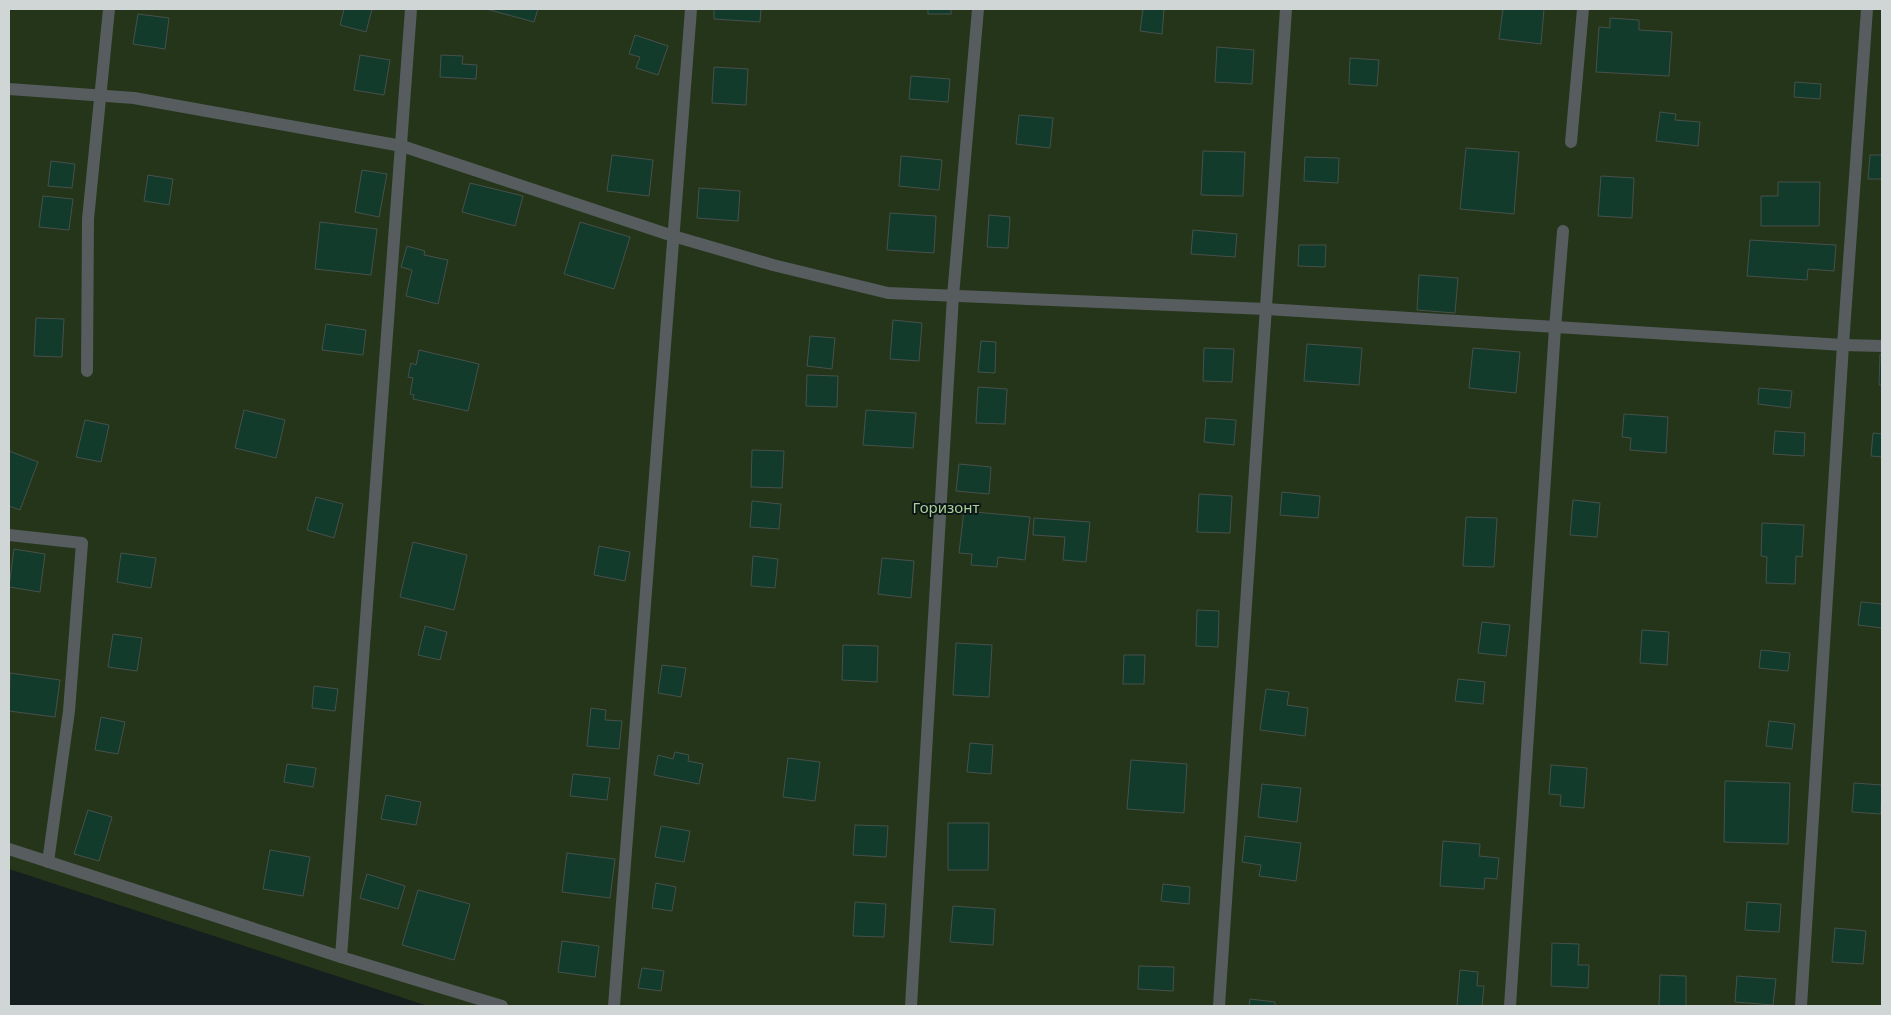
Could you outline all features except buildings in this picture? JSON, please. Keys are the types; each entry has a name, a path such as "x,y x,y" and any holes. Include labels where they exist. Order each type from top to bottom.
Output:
{"lane":[{"path":"87,370 88,219 109,9"},
{"path":"341,957 411,9"},
{"path":"614,1006 691,9"},
{"path":"912,1006 953,296 978,9"},
{"path":"1219,1006 1286,9"},
{"path":"1571,142 1583,9"},
{"path":"1800,1006 1867,9"},
{"path":"9,89 134,98 402,146 673,236 773,265 888,293 1266,310 1882,346"},
{"path":"1510,1006 1563,231"},
{"path":"9,535 82,543 69,711 48,862"},
{"path":"9,849 341,957 502,1006"}],"green space":[{"name":"Горизонт","path":"9,9 1882,9 1882,1006 428,1006 9,869"}]}
